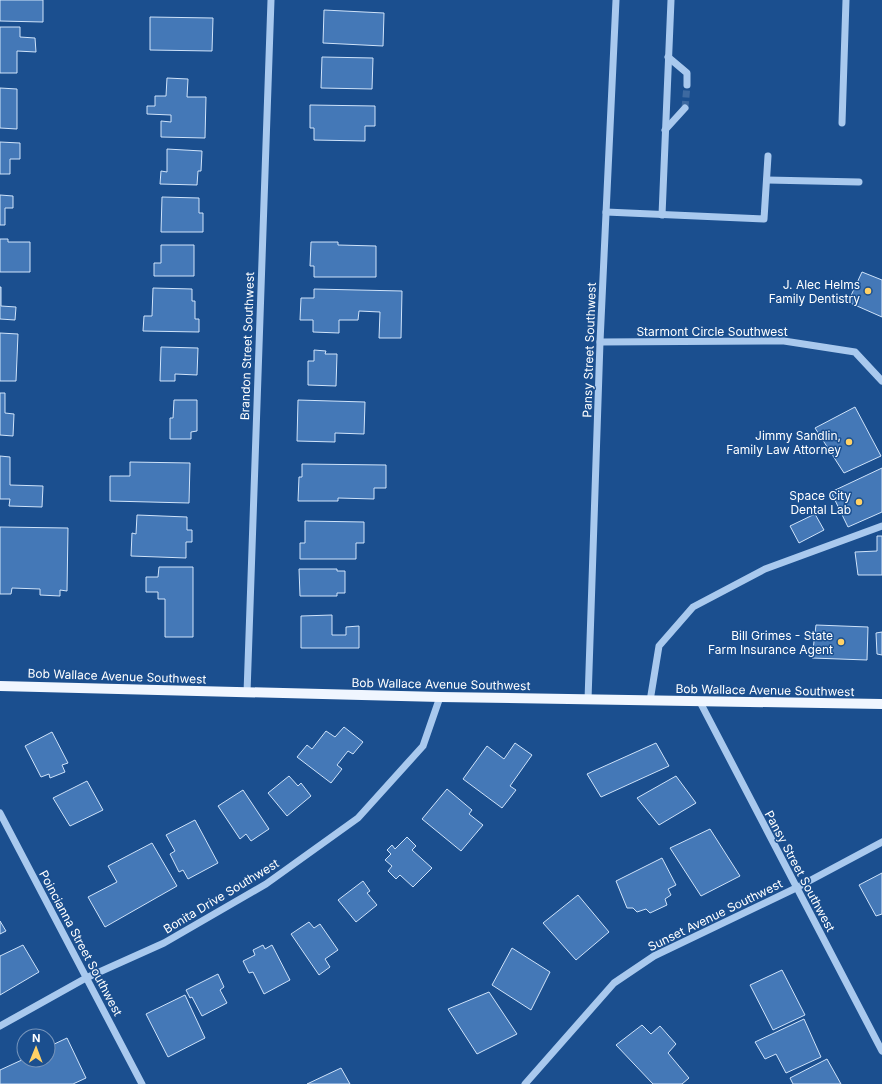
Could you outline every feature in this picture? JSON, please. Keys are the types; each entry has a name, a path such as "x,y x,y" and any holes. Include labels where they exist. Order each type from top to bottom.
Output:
{"main road":[{"name":"Bob Wallace Avenue Southwest","path":"0,686 440,697 882,704"}],"street":[{"name":"Brandon Street Southwest","path":"247,693 271,0"},
{"name":"Pansy Street Southwest","path":"588,700 600,342 616,0"},
{"path":"662,215 671,0"},
{"path":"842,122 846,0"},
{"path":"668,57 687,73 687,85"},
{"path":"665,130 685,108"},
{"path":"606,212 764,219 768,156"},
{"path":"767,180 859,182"},
{"name":"Starmont Circle Southwest","path":"600,342 784,341 855,352 882,381"},
{"path":"650,701 659,646 693,607 765,569 882,526"},
{"name":"Bonita Drive Southwest","path":"0,1026 86,978 164,943 259,888 358,818 423,746 440,697"},
{"name":"Pansy Street Southwest","path":"700,702 882,1050"},
{"name":"Poincianna Street Southwest","path":"0,813 142,1084"},
{"name":"Sunset Avenue Southwest","path":"525,1084 614,983 654,956 796,888 882,842"}],"building":[{"path":"0,0 43,0 43,22 0,21"},
{"path":"324,10 384,13 383,46 323,43"},
{"path":"150,17 213,18 212,51 150,50"},
{"path":"0,27 20,27 20,37 35,38 36,52 17,51 17,73 0,73"},
{"path":"322,57 373,58 372,89 321,88"},
{"path":"167,78 188,79 187,97 206,97 205,138 161,137 161,121 171,122 171,115 147,114 147,106 155,106 155,96 166,96"},
{"path":"0,88 17,89 17,129 0,128"},
{"path":"310,105 375,106 375,126 365,126 365,141 314,140 314,128 310,128"},
{"path":"0,142 20,143 20,159 10,159 10,174 0,174"},
{"path":"167,149 202,151 201,171 198,171 197,185 160,184 161,171 167,172"},
{"path":"0,195 13,196 13,208 5,208 5,225 0,225"},
{"path":"162,197 199,198 199,213 203,213 203,232 161,232"},
{"path":"0,239 8,239 8,242 30,242 30,272 0,272"},
{"path":"311,242 338,242 338,245 376,246 376,277 314,277 314,266 310,266"},
{"path":"161,245 194,245 194,276 154,276 154,263 161,263"},
{"name":"J. Alec Helms Family Dentistry","path":"862,272 882,280 882,317 848,302"},
{"path":"0,287 1,306 16,307 15,320 0,319"},
{"path":"153,288 192,289 192,301 195,301 195,319 199,319 199,332 143,331 144,316 152,316"},
{"path":"314,289 402,291 401,338 379,338 380,312 359,311 358,320 339,320 339,333 313,332 313,320 300,320 301,298 314,298"},
{"path":"0,333 18,334 16,381 0,381"},
{"path":"161,347 198,348 197,375 175,374 175,381 160,381"},
{"path":"314,350 326,351 325,354 337,354 336,386 308,385 308,361 314,361"},
{"path":"0,393 5,393 5,413 14,414 13,436 0,435"},
{"path":"174,400 197,400 197,431 191,432 191,439 170,439 170,418 173,418"},
{"path":"298,400 365,402 364,434 335,433 335,442 297,441"},
{"name":"Jimmy Sandlin, Family Law Attorney","path":"855,407 881,456 844,473 815,428"},
{"path":"0,456 10,457 10,485 43,486 42,507 9,506 10,499 0,499"},
{"path":"130,462 190,463 189,503 110,501 110,476 130,476"},
{"path":"302,464 386,465 386,488 374,488 374,499 338,498 338,501 298,501 299,477 302,477"},
{"name":"Space City Dental Lab","path":"882,468 882,512 848,527 831,492"},
{"path":"815,514 824,530 799,543 790,526"},
{"path":"137,515 187,517 187,530 192,530 192,542 186,542 186,558 131,556 132,533 136,534"},
{"path":"305,521 364,522 364,543 356,543 356,559 300,559 300,543 305,543"},
{"path":"0,527 68,528 67,591 60,590 60,596 40,595 40,589 12,588 11,594 0,594"},
{"path":"877,536 882,536 882,575 858,575 855,552 877,551"},
{"path":"159,567 193,567 193,637 165,637 165,599 158,599 158,592 146,592 146,577 158,577"},
{"path":"299,569 337,569 337,571 345,571 345,593 337,593 337,596 300,596"},
{"path":"332,615 332,635 346,635 346,627 359,626 359,648 301,648 301,616"},
{"name":"Bill Grimes - State Farm Insurance Agent","path":"816,625 868,627 867,660 812,658"},
{"path":"882,632 882,655 877,654 876,633"},
{"path":"344,727 363,742 353,754 348,751 337,765 342,769 331,783 297,757 307,745 312,749 326,731 335,737"},
{"path":"52,732 68,763 62,765 65,772 50,778 49,774 41,777 25,746"},
{"path":"515,743 532,755 510,786 516,790 502,808 463,779 487,746 504,759"},
{"path":"656,743 669,766 601,797 587,774"},
{"path":"289,776 298,786 301,783 311,796 287,816 268,793"},
{"path":"676,776 696,803 659,825 637,798"},
{"path":"87,781 103,810 70,826 53,798"},
{"path":"447,789 472,810 469,814 483,825 461,851 422,819"},
{"path":"243,790 269,829 251,841 246,834 240,839 218,806"},
{"path":"195,820 218,863 188,879 183,870 179,872 170,854 175,851 166,835"},
{"path":"710,829 740,876 701,896 670,848"},
{"path":"407,837 416,846 412,850 432,868 413,887 400,875 396,879 388,871 392,866 385,860 391,854 387,850 392,845 395,849"},
{"path":"152,843 177,886 105,927 88,897 117,882 108,866"},
{"path":"662,858 676,885 668,889 671,895 665,899 667,905 650,913 646,909 637,912 633,908 627,908 616,881"},
{"path":"882,873 882,914 876,916 859,885"},
{"path":"363,881 370,891 367,893 377,905 356,922 338,900"},
{"path":"578,895 609,932 576,960 543,923"},
{"path":"0,921 6,931 0,934"},
{"path":"309,922 314,928 320,924 338,950 325,959 330,967 319,975 291,934"},
{"path":"23,945 39,972 0,995 0,956"},
{"path":"263,945 265,949 272,945 290,980 264,994 253,972 249,973 243,961 255,955 253,950"},
{"path":"512,948 550,972 531,1010 492,985"},
{"path":"782,970 805,1015 773,1030 750,985"},
{"path":"218,974 224,987 220,990 227,1003 202,1016 192,997 190,998 186,990"},
{"path":"489,992 517,1034 477,1054 448,1009"},
{"path":"185,995 205,1038 168,1057 146,1014"},
{"path":"804,1019 821,1057 786,1073 776,1054 765,1059 755,1042"},
{"path":"642,1025 651,1034 660,1026 676,1044 668,1053 689,1078 682,1084 653,1084 616,1045"},
{"path":"67,1038 86,1078 73,1084 0,1084 0,1070 16,1063 16,1068 56,1068 56,1043"},
{"path":"827,1059 841,1084 793,1084 790,1078"},
{"path":"341,1068 350,1084 307,1084"}],"tunnel":[{"path":"685,108 687,85"}],"place":[{"name":"J. Alec Helms Family Dentistry","path":"868,291"},
{"name":"Jimmy Sandlin, Family Law Attorney","path":"849,442"},
{"name":"Space City Dental Lab","path":"859,502"},
{"name":"Bill Grimes - State Farm Insurance Agent","path":"841,642"}]}
